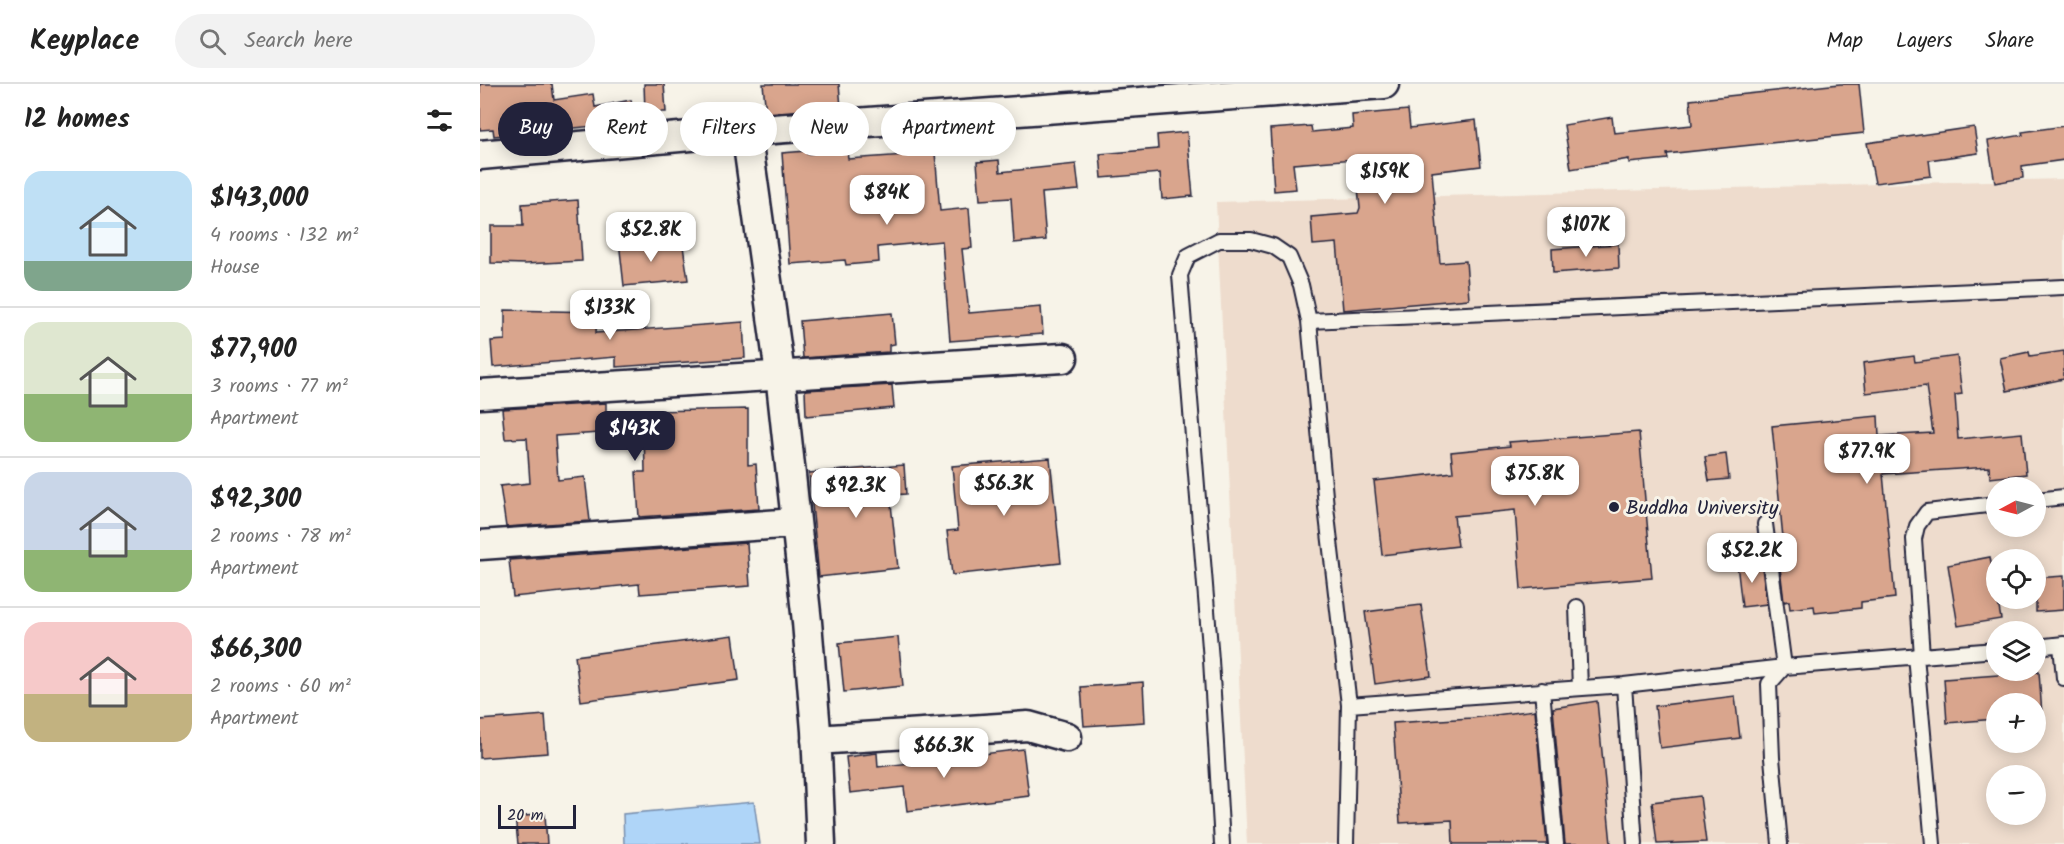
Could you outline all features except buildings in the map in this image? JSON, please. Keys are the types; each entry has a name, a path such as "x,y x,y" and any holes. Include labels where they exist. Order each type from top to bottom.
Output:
{"street":[{"path":"777,129 1384,84"},
{"path":"480,155 680,137"},
{"path":"749,156 780,374 796,523 816,740 821,844"},
{"path":"480,394 1063,358"},
{"path":"480,545 796,523"},
{"path":"816,740 1028,726 1067,737"}],"lane":[{"path":"1222,844 1212,660 1180,275 1188,255 1219,240 1251,240 1273,246 1289,257 1301,285 1309,321 1326,507 1349,705 1346,844"},
{"path":"1309,321 2064,287"},
{"path":"2046,499 2064,497"},
{"path":"1933,844 1919,656 1914,550 1917,526 1927,512 1986,505"},
{"path":"1765,524 1784,667 1769,684 1772,758 1780,844"},
{"path":"1577,607 1580,688"},
{"path":"2046,646 2062,645 2064,678"},
{"path":"1349,705 1624,685 1784,667 1986,651"},
{"path":"1624,685 1635,844"},
{"path":"1542,690 1556,844"}],"shaded area":[{"name":"Buddha University","path":"2064,179 2064,844 1247,844 1216,202"}],"water":[{"path":"754,802 760,844 624,844 623,814"}],"place":[{"name":"Buddha University","path":"1614,507"}]}
